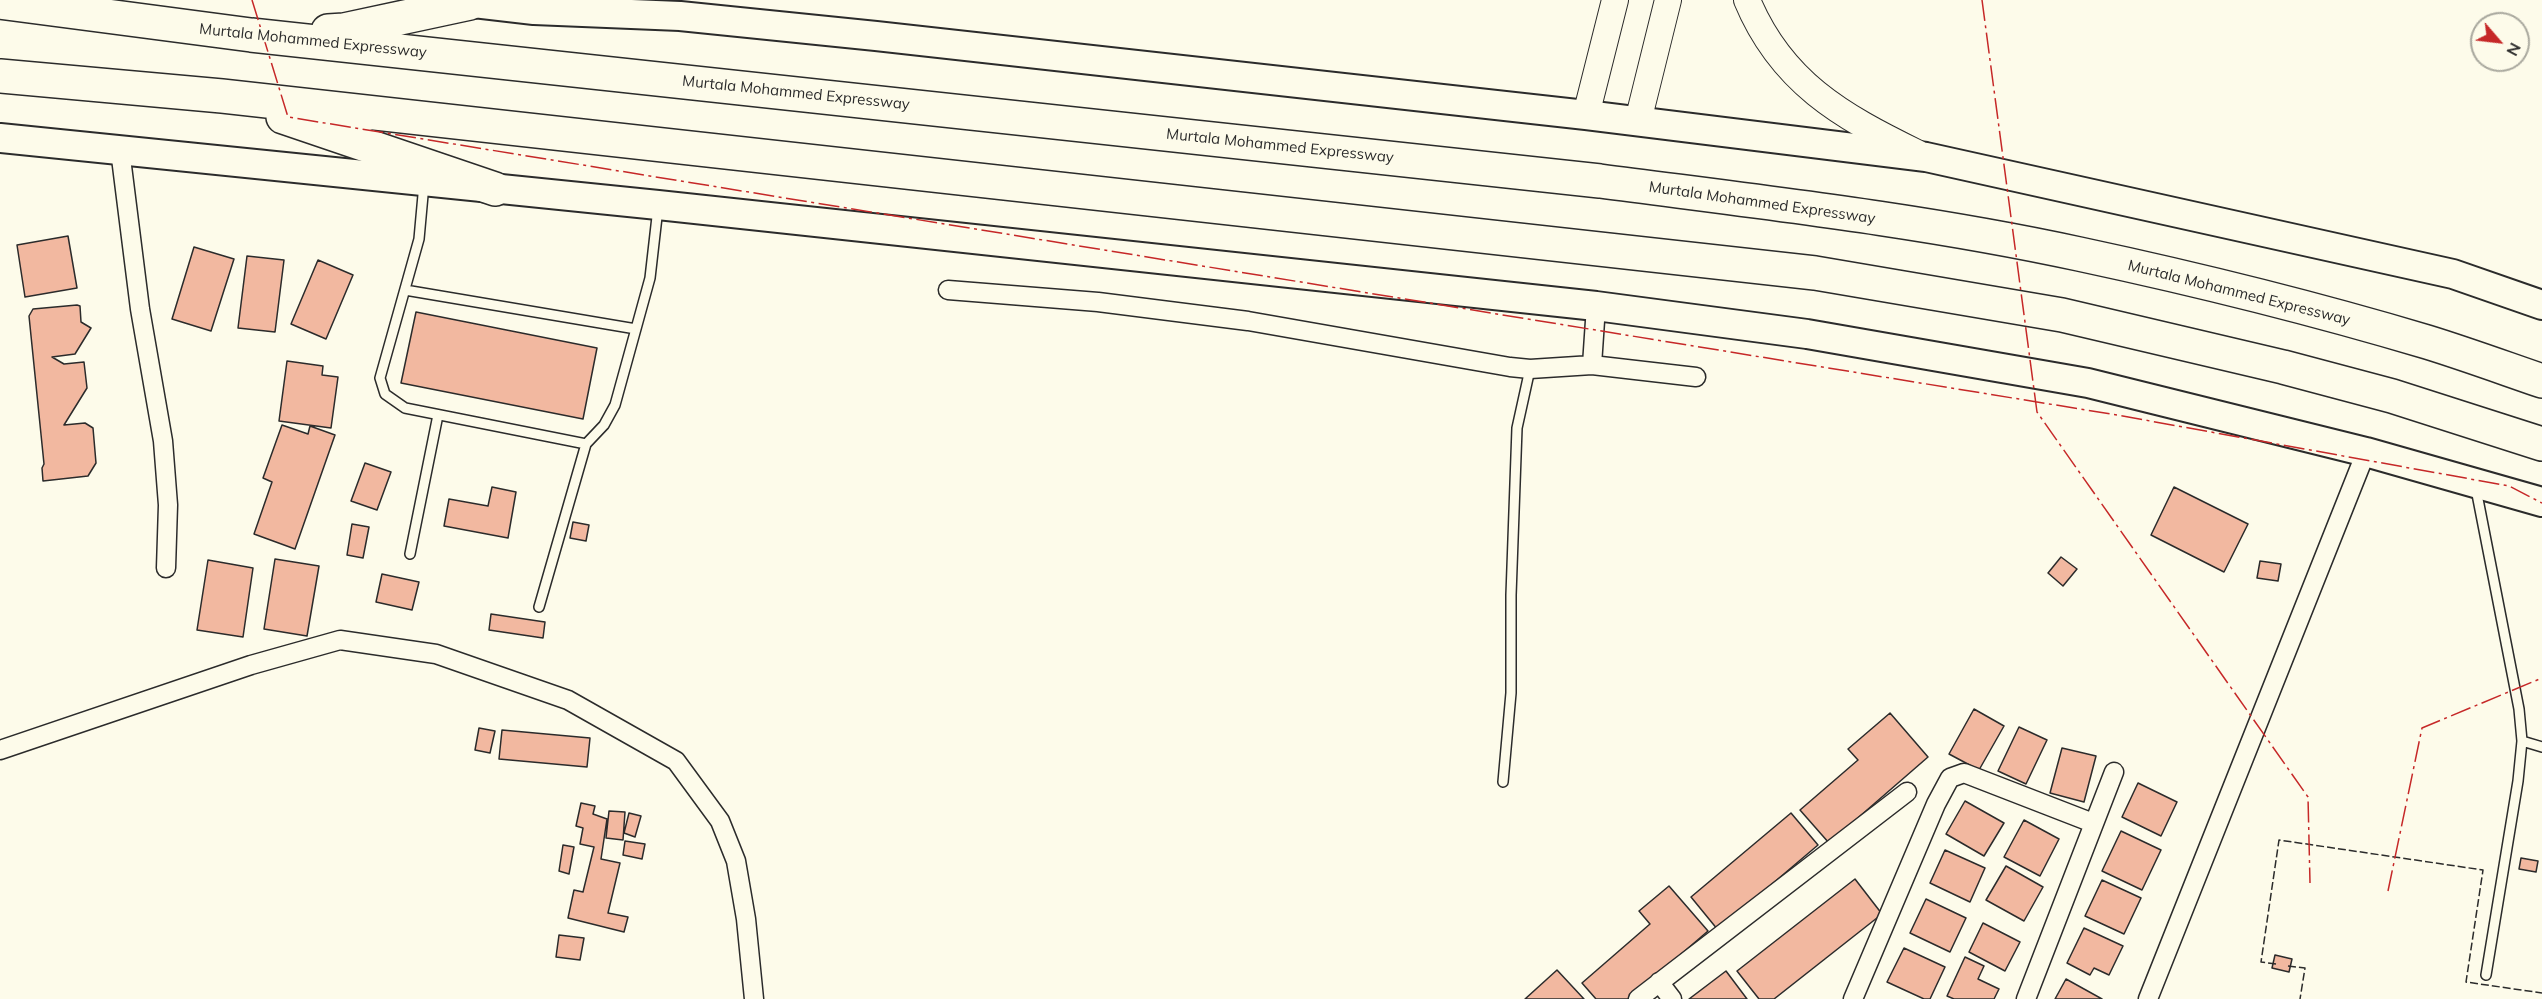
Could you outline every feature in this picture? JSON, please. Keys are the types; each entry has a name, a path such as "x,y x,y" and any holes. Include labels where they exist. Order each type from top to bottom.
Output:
{"highway":[{"name":"Murtala Mohammed Expressway","path":"0,2 250,35 1588,179 1806,208 1965,232 2079,254 2301,307 2428,343 2542,381"},
{"path":"250,35 344,30 459,2"},
{"path":"0,76 222,96 1815,273 2062,315 2392,396 2542,444"},
{"path":"222,96 495,189"}],"main road":[{"path":"1586,115 1615,0"},
{"path":"1638,121 1668,0"},
{"path":"1747,0 1776,53 1792,74 1860,125 1926,157"},
{"path":"459,2 692,17 1229,74 1926,157 2452,274 2542,305"},
{"path":"0,138 658,205 1596,306 1807,334 2088,383 2366,452 2542,502"}],"street":[{"path":"120,150 140,309 163,441 168,505 166,568"},
{"path":"948,290 1098,302 1248,321 1391,345 1474,363 1530,369 1592,365 1696,377"},
{"path":"1592,365 1596,306"},
{"path":"2148,999 2366,452"},
{"path":"0,750 251,665 340,640 436,654 568,700 676,761 720,821 736,861 746,919 754,999"},
{"path":"1853,999 1936,804 1950,778 1964,772 2093,823"},
{"path":"2026,999 2114,772"},
{"path":"1638,999 1907,792"},
{"path":"1659,982 1672,999"}],"lane":[{"path":"424,182 419,239 380,378 385,394 405,408 586,444"},
{"path":"539,607 586,444 604,426 615,405 650,278 658,205"},
{"path":"405,291 636,329"},
{"path":"1503,782 1510,693 1517,428 1530,369"},
{"path":"410,554 438,415"},
{"path":"2475,483 2519,709 2522,741 2518,781 2486,975"},
{"path":"2522,741 2542,747"}],"building":[{"path":"68,236 77,288 25,297 17,245"},
{"path":"194,247 234,259 211,331 172,319"},
{"path":"247,256 284,260 275,332 238,328"},
{"path":"318,260 353,275 326,339 291,324"},
{"path":"80,306 81,322 91,328 75,354 52,357 64,364 84,362 87,388 64,425 85,423 93,428 96,463 88,476 43,481 44,464 29,316 33,309"},
{"path":"416,312 597,348 583,419 401,383"},
{"path":"287,361 323,366 322,375 338,377 331,428 279,421"},
{"path":"282,425 308,434 310,426 335,435 295,549 254,534 272,482 263,478"},
{"path":"365,463 391,472 377,510 351,501"},
{"path":"492,487 516,492 508,538 444,526 449,499 488,506"},
{"path":"2174,487 2248,524 2224,572 2151,535"},
{"path":"573,522 589,525 586,541 570,538"},
{"path":"352,524 369,527 363,558 347,555"},
{"path":"2061,557 2077,569 2063,586 2048,573"},
{"path":"275,559 319,566 307,636 264,629"},
{"path":"208,560 253,568 243,637 197,630"},
{"path":"2260,561 2281,564 2278,581 2257,578"},
{"path":"382,574 419,582 412,610 376,602"},
{"path":"491,614 545,622 543,638 489,630"},
{"path":"1974,709 2004,726 1979,770 1949,754"},
{"path":"1890,713 1928,757 1829,843 1800,810 1858,760 1848,749"},
{"path":"2019,727 2047,740 2026,784 1998,771"},
{"path":"479,728 495,731 490,753 475,750"},
{"path":"502,730 590,738 587,767 499,759"},
{"path":"2062,748 2096,756 2084,802 2050,793"},
{"path":"2138,783 2177,802 2161,836 2122,817"},
{"path":"1965,801 2004,823 1984,856 1946,834"},
{"path":"581,803 595,806 593,814 607,819 601,859 620,863 608,913 628,917 624,932 568,918 574,890 583,892 594,847 580,844 583,828 576,826"},
{"path":"609,811 625,812 623,840 606,838"},
{"path":"629,813 641,816 635,837 624,833"},
{"path":"1791,813 1818,845 1718,930 1691,897"},
{"path":"2024,820 2059,839 2040,876 2004,857"},
{"path":"2121,831 2161,850 2142,890 2102,871"},
{"path":"625,841 645,844 642,859 623,855"},
{"path":"563,845 574,847 569,874 559,871"},
{"path":"1945,850 1985,868 1970,902 1930,883"},
{"path":"2521,858 2538,861 2536,872 2519,869"},
{"path":"2006,866 2043,887 2024,921 1986,900"},
{"path":"1855,879 1882,914 1774,999 1759,999 1737,971"},
{"path":"2102,880 2141,898 2124,934 2085,916"},
{"path":"1669,886 1708,931 1629,999 1596,999 1582,983 1650,924 1639,911"},
{"path":"1926,899 1966,918 1950,952 1910,933"},
{"path":"1983,923 2020,942 2005,971 1969,952"},
{"path":"2084,928 2123,946 2109,975 2094,968 2090,975 2067,963"},
{"path":"559,935 584,938 580,960 556,957"},
{"path":"1904,948 1945,967 1930,999 1924,999 1887,982"},
{"path":"2275,955 2292,959 2289,972 2272,968"},
{"path":"1965,957 1984,966 1978,979 1999,989 1994,999 1954,999 1947,996"},
{"path":"1557,970 1584,999 1525,999"},
{"path":"1726,971 1747,999 1689,999"},
{"path":"2066,979 2102,999 2055,999"}],"fence":[{"path":"2276,964 2261,962 2279,840 2483,870 2466,982 2542,993"},
{"path":"2288,966 2305,968 2300,999"}],"power":[{"path":"252,0 288,117 2117,415 2509,486 2542,503"},
{"path":"1982,0 2037,412 2308,797 2310,883"},
{"path":"2388,891 2422,728 2542,678"}]}
